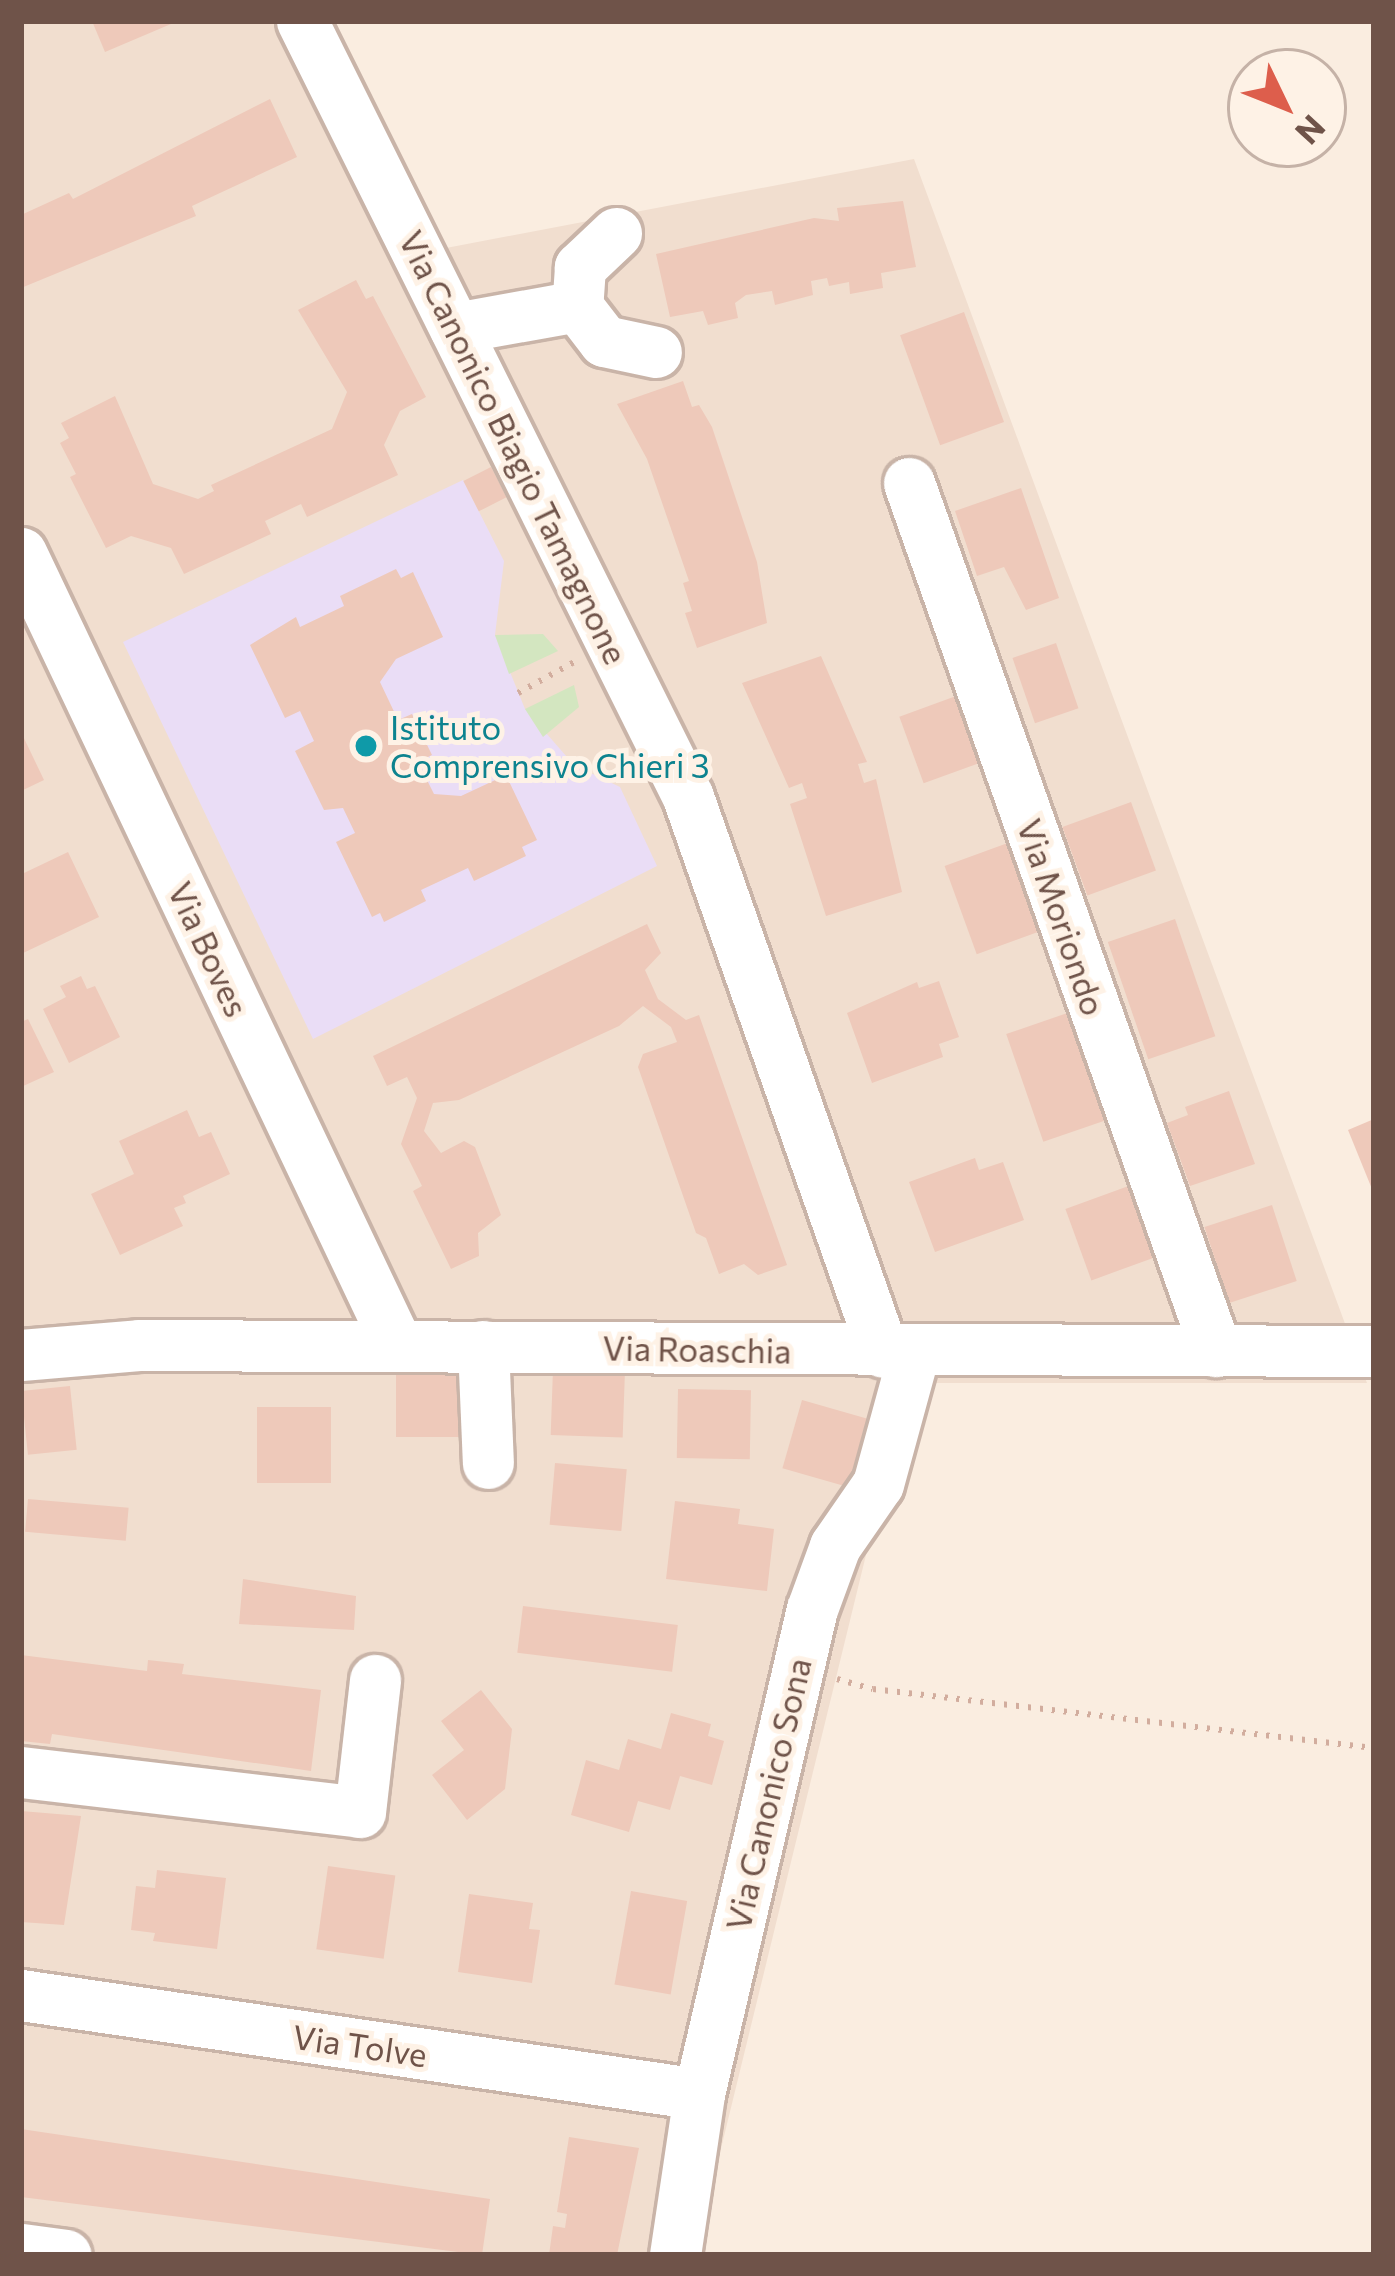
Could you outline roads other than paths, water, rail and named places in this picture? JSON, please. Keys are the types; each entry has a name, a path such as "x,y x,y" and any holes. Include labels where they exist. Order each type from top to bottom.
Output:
{"street":[{"name":"Via Canonico Biagio Tamagnone","path":"302,21 688,796 898,1352"},
{"path":"616,233 580,267 577,306 604,341 656,352"},
{"path":"455,328 577,306"},
{"name":"Via Moriondo","path":"909,483 1216,1351"},
{"name":"Via Boves","path":"21,553 397,1345"},
{"name":"Via Roaschia","path":"21,1355 139,1345 1374,1352"},
{"path":"483,1346 488,1463"},
{"name":"Via Canonico Sona","path":"675,2255 699,2094 798,1667 835,1546 878,1484 898,1352"},
{"path":"21,1772 360,1812 375,1680"},
{"name":"Via Tolve","path":"21,1995 699,2094"},
{"path":"21,2249 66,2255"}],"place":[{"name":"Istituto Comprensivo Chieri 3","path":"366,746"}]}
